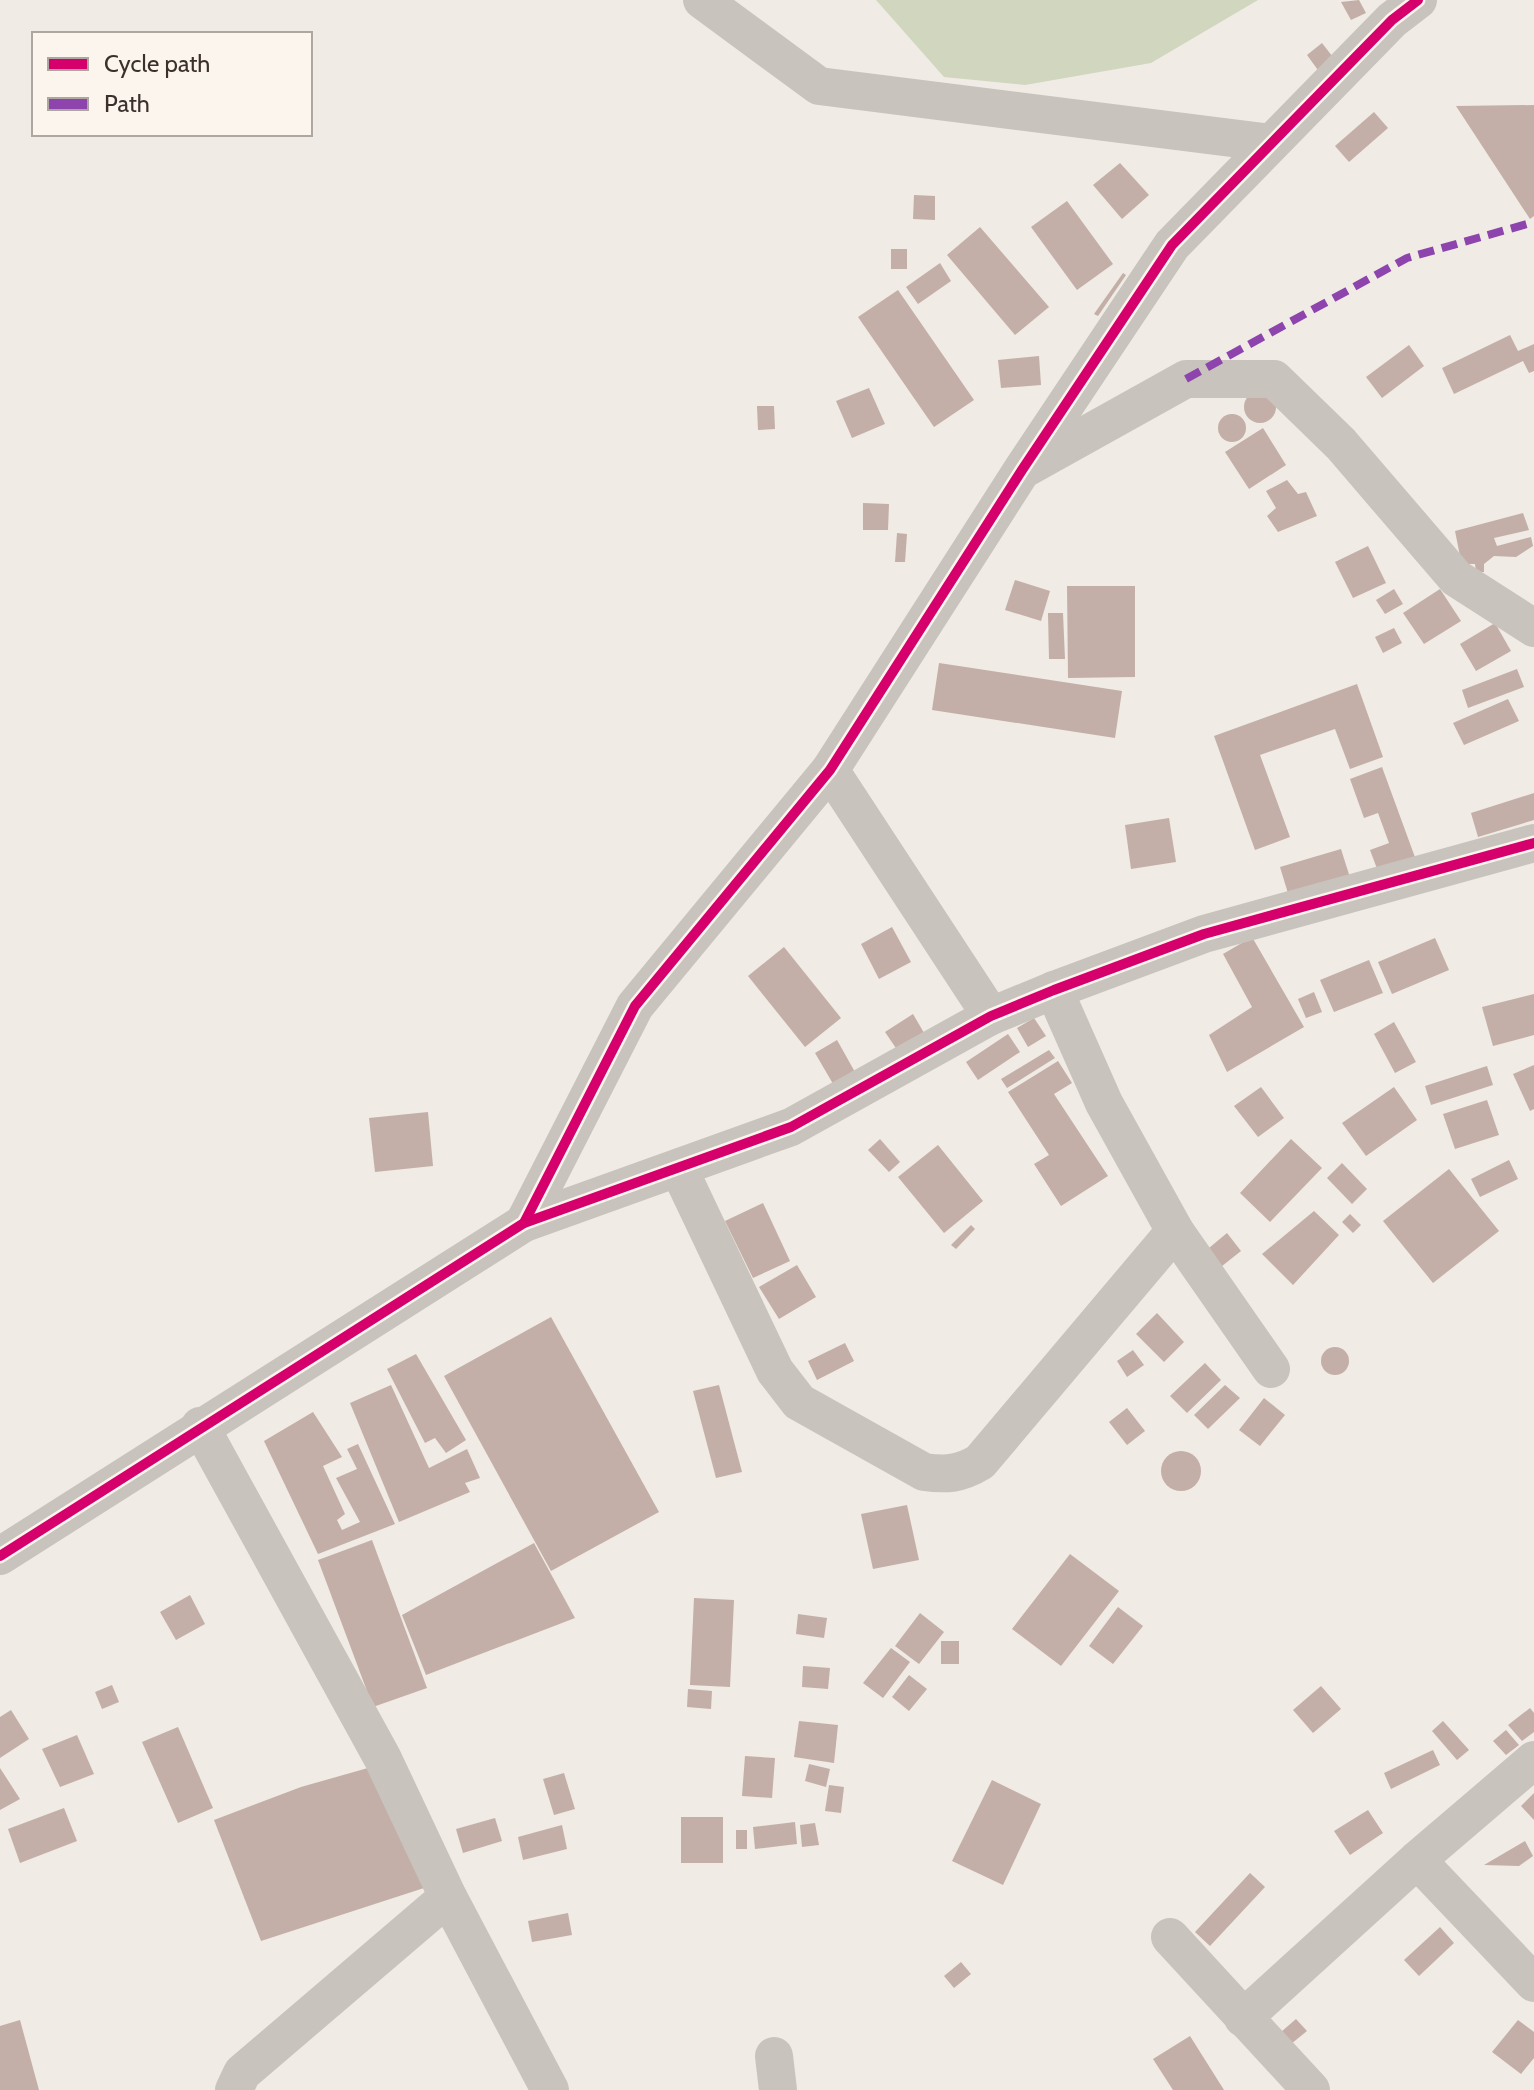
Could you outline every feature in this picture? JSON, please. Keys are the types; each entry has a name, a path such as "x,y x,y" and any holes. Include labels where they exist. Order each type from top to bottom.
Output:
{"street":[{"path":"702,0 819,86 1271,143"},
{"path":"524,1223 635,1006 830,770 1022,470 1172,245 1392,20 1418,0"},
{"path":"1022,470 1186,379 1274,379 1341,444 1456,578 1534,628"},
{"path":"830,770 991,1016"},
{"path":"0,1556 200,1426 524,1223 791,1127 991,1016 1054,990 1204,934 1534,843"},
{"path":"1054,990 1104,1103 1175,1231 1271,1369"},
{"path":"679,1169 775,1371 799,1402 924,1472 944,1475 962,1472 980,1462 1175,1231"},
{"path":"200,1426 383,1759 448,1897 550,2090"},
{"path":"1243,2018 1417,1860 1534,1760"},
{"path":"1417,1860 1534,1983"},
{"path":"234,2090 242,2073 448,1897"},
{"path":"1170,1937 1311,2090"}],"green space":[{"path":"876,0 1258,0 1151,63 1025,85 944,77"}],"building":[{"path":"1359,0 1366,13 1351,20 1341,2"},
{"path":"1322,43 1339,65 1323,77 1307,55"},
{"path":"1534,105 1534,216 1530,219 1456,106"},
{"path":"1374,112 1388,128 1349,162 1335,146"},
{"path":"1120,163 1149,195 1122,219 1093,185"},
{"path":"914,195 935,196 935,220 913,219"},
{"path":"1067,201 1113,264 1077,290 1031,227"},
{"path":"980,227 1049,307 1015,335 947,255"},
{"path":"891,249 907,249 907,269 891,269"},
{"path":"940,263 951,281 918,304 906,287"},
{"path":"1123,273 1126,275 1098,316 1094,314"},
{"path":"898,290 974,400 934,427 858,317"},
{"path":"1510,335 1518,351 1534,344 1534,371 1529,373 1523,361 1454,394 1442,368"},
{"path":"1409,345 1424,366 1382,398 1366,377"},
{"path":"1039,356 1041,385 1001,388 998,360"},
{"path":"869,388 885,424 852,438 836,401"},
{"path":"1260,391 1271,396 1276,407 1271,418 1260,423 1249,418 1244,407 1249,396"},
{"path":"757,406 774,406 775,429 758,430"},
{"path":"1232,414 1242,418 1246,428 1242,438 1232,442 1222,438 1218,428 1222,418"},
{"path":"1263,428 1286,465 1249,489 1225,452"},
{"path":"1287,480 1298,494 1306,492 1317,516 1278,532 1267,516 1276,508 1266,491"},
{"path":"863,503 889,504 888,530 863,530"},
{"path":"1523,513 1529,530 1494,538 1497,546 1531,537 1533,546 1516,557 1494,556 1484,564 1484,572 1476,572 1475,564 1469,564 1469,576 1464,576 1455,531"},
{"path":"897,533 907,534 905,562 895,562"},
{"path":"1368,546 1386,583 1353,598 1335,562"},
{"path":"1015,580 1050,591 1041,621 1005,610"},
{"path":"1067,586 1135,586 1135,677 1068,678"},
{"path":"1394,589 1403,604 1385,614 1376,600"},
{"path":"1440,589 1461,621 1424,644 1403,613"},
{"path":"1048,613 1063,613 1065,659 1049,659"},
{"path":"1495,623 1511,651 1476,671 1460,644"},
{"path":"1394,628 1402,643 1383,653 1375,637"},
{"path":"939,663 1122,691 1115,738 932,710"},
{"path":"1517,669 1524,687 1468,708 1462,690"},
{"path":"1357,684 1383,757 1350,769 1335,729 1260,755 1290,837 1255,850 1214,736"},
{"path":"1508,699 1519,721 1464,745 1453,723"},
{"path":"1382,767 1416,860 1379,874 1370,850 1389,843 1378,813 1364,818 1350,779"},
{"path":"1534,793 1534,820 1478,837 1471,813"},
{"path":"1169,818 1176,862 1131,869 1125,825"},
{"path":"1341,849 1352,884 1291,903 1280,867"},
{"path":"892,927 911,962 879,979 861,944"},
{"path":"1252,937 1304,1027 1227,1072 1209,1035 1252,1007 1223,954"},
{"path":"1435,938 1449,970 1392,994 1378,962"},
{"path":"784,947 841,1018 805,1047 748,976"},
{"path":"1369,960 1383,993 1334,1012 1320,980"},
{"path":"1314,992 1322,1012 1306,1018 1298,999"},
{"path":"1534,994 1534,1035 1493,1046 1482,1007"},
{"path":"913,1014 927,1038 900,1054 885,1032"},
{"path":"1034,1018 1046,1036 1028,1047 1017,1028"},
{"path":"1394,1022 1416,1062 1395,1073 1374,1034"},
{"path":"1008,1034 1020,1052 978,1080 966,1062"},
{"path":"837,1040 860,1081 839,1094 815,1053"},
{"path":"1049,1050 1055,1058 1007,1088 1001,1079"},
{"path":"1058,1061 1072,1083 1054,1094 1108,1176 1061,1206 1034,1164 1049,1155 1008,1092"},
{"path":"1534,1065 1534,1109 1530,1111 1513,1074"},
{"path":"1487,1066 1493,1085 1431,1105 1425,1086"},
{"path":"1261,1087 1284,1118 1258,1137 1234,1106"},
{"path":"1394,1087 1417,1120 1366,1156 1342,1123"},
{"path":"1487,1100 1499,1135 1455,1149 1443,1114"},
{"path":"428,1112 433,1166 375,1172 369,1118"},
{"path":"880,1139 900,1162 889,1172 868,1150"},
{"path":"1291,1139 1322,1168 1270,1222 1240,1193"},
{"path":"938,1145 983,1201 944,1233 898,1177"},
{"path":"1509,1160 1518,1179 1480,1197 1471,1179"},
{"path":"1342,1163 1367,1189 1352,1204 1327,1178"},
{"path":"1449,1169 1499,1231 1433,1283 1383,1221"},
{"path":"763,1203 790,1261 753,1278 725,1221"},
{"path":"1314,1211 1339,1235 1293,1285 1262,1254"},
{"path":"1350,1214 1361,1225 1353,1233 1342,1222"},
{"path":"971,1225 975,1229 956,1249 951,1245"},
{"path":"1227,1233 1241,1251 1217,1270 1203,1253"},
{"path":"797,1265 816,1297 779,1319 759,1287"},
{"path":"1157,1313 1184,1342 1164,1362 1136,1334"},
{"path":"551,1317 659,1512 551,1571 444,1376"},
{"path":"845,1343 854,1361 817,1380 808,1361"},
{"path":"1335,1347 1345,1351 1349,1361 1345,1371 1335,1375 1325,1371 1321,1361 1325,1351"},
{"path":"1133,1350 1144,1365 1127,1377 1117,1361"},
{"path":"416,1354 466,1440 446,1453 435,1438 425,1443 387,1369"},
{"path":"1205,1363 1221,1380 1187,1413 1170,1396"},
{"path":"391,1385 429,1468 467,1449 480,1478 465,1483 470,1492 399,1522 350,1403"},
{"path":"719,1385 742,1472 716,1478 693,1391"},
{"path":"1225,1385 1240,1398 1208,1429 1194,1415"},
{"path":"1264,1398 1285,1415 1260,1446 1239,1430"},
{"path":"1127,1408 1145,1431 1127,1445 1109,1422"},
{"path":"313,1412 342,1457 323,1466 345,1514 337,1520 342,1530 360,1522 336,1478 357,1469 347,1449 358,1444 395,1524 318,1554 264,1441"},
{"path":"1181,1451 1195,1457 1201,1471 1195,1485 1181,1491 1167,1485 1161,1471 1167,1457"},
{"path":"907,1505 919,1560 873,1569 861,1514"},
{"path":"372,1540 427,1688 373,1707 318,1560"},
{"path":"534,1543 575,1618 426,1675 402,1615"},
{"path":"1070,1554 1119,1591 1061,1666 1012,1629"},
{"path":"190,1595 205,1624 176,1640 160,1612"},
{"path":"694,1598 734,1600 730,1687 690,1685"},
{"path":"1118,1607 1143,1626 1113,1664 1089,1646"},
{"path":"920,1613 944,1632 919,1664 895,1646"},
{"path":"798,1614 827,1618 824,1638 796,1634"},
{"path":"941,1641 959,1641 959,1664 941,1664"},
{"path":"891,1648 910,1662 883,1698 863,1683"},
{"path":"803,1666 830,1668 828,1689 802,1687"},
{"path":"909,1675 927,1689 909,1711 892,1697"},
{"path":"112,1685 119,1702 102,1709 95,1692"},
{"path":"1321,1686 1341,1709 1313,1733 1293,1710"},
{"path":"688,1689 712,1691 711,1709 687,1707"},
{"path":"1530,1708 1534,1713 1534,1732 1522,1741 1508,1725"},
{"path":"11,1710 29,1739 0,1758 0,1717"},
{"path":"799,1721 838,1725 834,1763 794,1757"},
{"path":"1443,1721 1469,1750 1457,1760 1432,1731"},
{"path":"178,1727 213,1808 178,1823 142,1742"},
{"path":"1506,1730 1519,1745 1506,1755 1493,1741"},
{"path":"77,1735 94,1774 60,1787 42,1749"},
{"path":"1433,1750 1440,1765 1391,1789 1384,1773"},
{"path":"745,1756 775,1758 772,1798 742,1796"},
{"path":"809,1764 830,1769 826,1787 805,1781"},
{"path":"375,1766 424,1888 261,1941 214,1820 301,1787"},
{"path":"0,1768 20,1799 0,1810"},
{"path":"564,1773 575,1809 554,1815 543,1779"},
{"path":"992,1780 1041,1804 1003,1885 952,1861"},
{"path":"829,1785 844,1787 841,1813 825,1811"},
{"path":"1534,1793 1534,1820 1521,1806"},
{"path":"64,1808 77,1841 20,1863 8,1829"},
{"path":"1368,1810 1383,1833 1350,1855 1334,1831"},
{"path":"681,1817 723,1817 723,1863 681,1863"},
{"path":"495,1818 502,1841 463,1853 456,1829"},
{"path":"795,1822 797,1844 755,1849 753,1827"},
{"path":"815,1823 819,1845 802,1847 800,1825"},
{"path":"562,1825 567,1849 523,1860 518,1837"},
{"path":"736,1830 747,1830 747,1849 736,1849"},
{"path":"1525,1841 1533,1856 1519,1866 1484,1865"},
{"path":"1250,1873 1265,1887 1210,1946 1195,1932"},
{"path":"568,1913 572,1935 532,1942 528,1921"},
{"path":"1440,1927 1454,1943 1419,1976 1404,1960"},
{"path":"961,1962 971,1974 954,1988 944,1976"},
{"path":"1296,2019 1307,2031 1291,2044 1281,2032"},
{"path":"20,2020 39,2090 0,2090 0,2026"},
{"path":"1518,2020 1534,2032 1534,2058 1521,2074 1492,2052"},
{"path":"1190,2036 1224,2090 1173,2090 1153,2059"}],"marked path":[{"path":"1186,379 1407,258 1534,222"}],"cycle path":[{"path":"524,1223 635,1006 830,770 1022,470 1172,245 1392,20 1418,0"},
{"path":"0,1556 524,1223 791,1127 991,1016 1054,990 1204,934 1534,843"}]}
